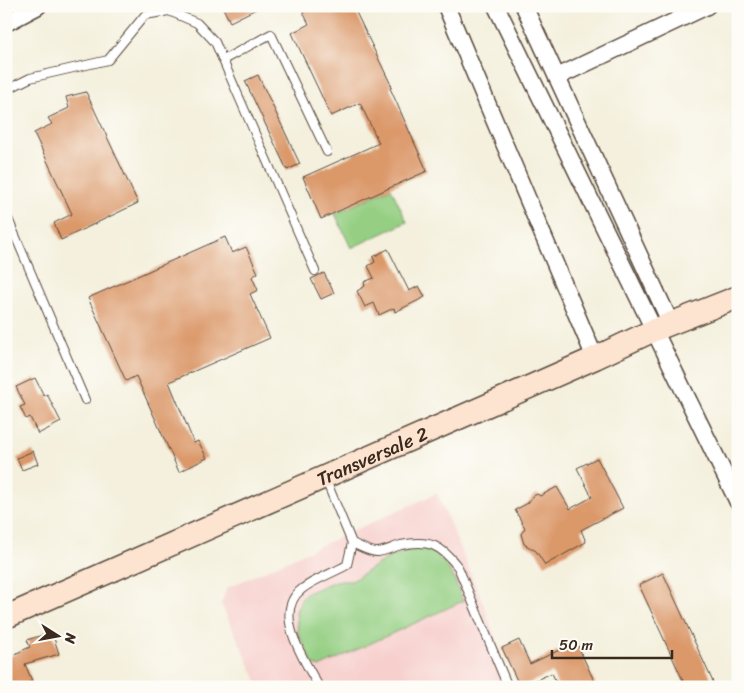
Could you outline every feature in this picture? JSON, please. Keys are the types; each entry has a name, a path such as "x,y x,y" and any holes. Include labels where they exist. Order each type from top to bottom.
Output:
{"main road":[{"name":"Transversale 2","path":"6,617 662,327 738,297"}],"street":[{"path":"6,23 38,6"},
{"path":"446,6 595,358"},
{"path":"496,6 662,327"},
{"path":"524,6 557,77 738,502"},
{"path":"557,77 708,6"}],"lane":[{"path":"6,90 30,78 108,60 145,15 169,11 197,22 215,42 315,271"},
{"path":"223,60 271,34 327,152"},
{"path":"6,214 85,400"},
{"path":"319,687 300,652 288,621 292,603 302,590 347,565 352,543 324,477"},
{"path":"352,543 376,552 421,542 436,545 447,552 458,567 508,687"}],"shaded area":[{"path":"437,493 484,605 512,687 260,687 221,604 227,588"}],"green space":[{"path":"391,188 407,222 351,248 335,214"},
{"path":"415,547 433,552 441,558 452,574 463,601 319,667 313,664 298,633 296,612 301,599 307,593 335,581 352,581 384,560"}],"building":[{"path":"222,6 262,6 230,22"},
{"path":"300,6 353,6 392,87 390,88 427,171 321,219 303,177 379,143 360,103 331,116 292,33 309,24"},
{"path":"258,75 300,164 287,170 245,81"},
{"path":"86,92 138,203 61,240 54,223 72,214 34,133 52,124 48,118 69,108 66,97"},
{"path":"225,237 232,253 246,247 258,273 252,277 258,290 250,294 270,338 169,382 194,443 198,441 207,458 179,472 136,376 126,381 88,298"},
{"path":"388,249 409,291 419,286 425,297 395,312 394,308 379,315 374,303 365,307 357,291 365,286 364,282 374,278 368,266 375,262 373,257"},
{"path":"324,273 334,293 321,299 311,279"},
{"path":"35,378 44,396 47,394 61,422 38,434 30,417 26,419 20,407 25,405 16,387"},
{"path":"33,451 38,464 22,470 17,458"},
{"path":"597,458 623,508 581,530 586,542 545,565 536,551 524,544 521,534 525,528 515,510 528,503 537,494 540,496 557,487 570,509 592,497 577,468"},
{"path":"663,573 713,682 702,687 686,687 639,585"},
{"path":"52,632 59,654 25,664 32,681 20,687 6,687 6,658 30,647 27,640"},
{"path":"519,640 530,664 576,642 597,687 558,687 552,673 520,687 502,648"}]}
